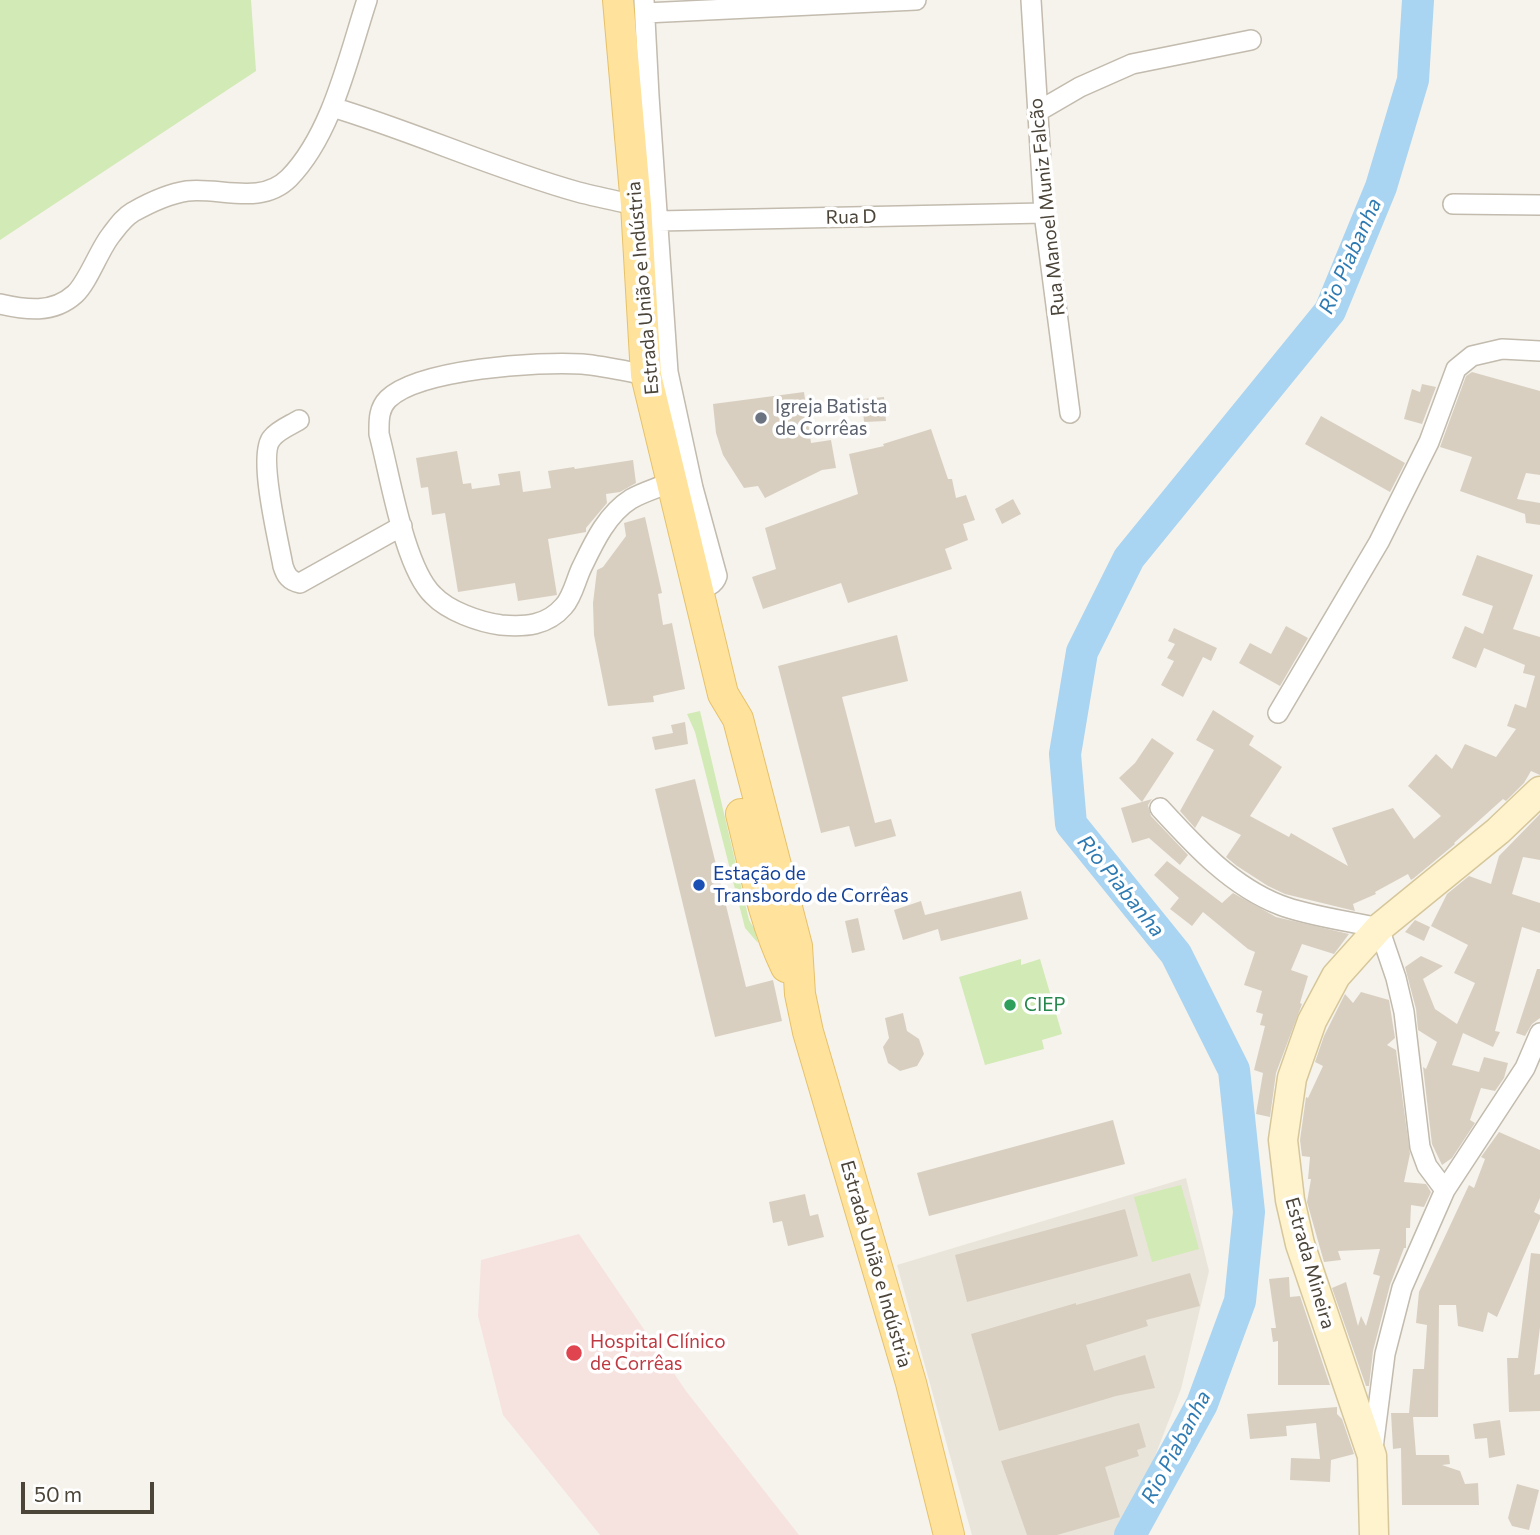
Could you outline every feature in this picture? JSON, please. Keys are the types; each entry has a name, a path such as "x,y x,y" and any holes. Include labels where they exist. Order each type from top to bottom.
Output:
{"main road":[{"name":"Estrada União e Indústria","path":"635,13 647,213 646,375 723,694 738,719 789,912 797,946 800,994 811,1044 911,1383 949,1535"}],"street":[{"path":"0,304 37,310 76,293 103,245 124,218 153,201 187,191 242,194 265,192 287,181 307,157 332,107 367,0"},
{"path":"635,13 916,0"},
{"name":"Rua Manoel Muniz Falcão","path":"1031,0 1044,213 1070,413"},
{"path":"1037,112 1080,87 1132,64 1251,40"},
{"name":"Rua D","path":"332,107 379,121 538,180 647,213 1044,213"},
{"path":"1453,204 1540,205"},
{"path":"647,213 668,372 693,488 716,576 710,586 696,589"},
{"path":"1278,713 1385,530 1429,442 1456,369 1472,356 1502,349 1540,351"},
{"path":"646,375 584,364 550,363 502,366 459,373 410,386 387,400 379,416 379,435 408,551 419,578 434,596 453,608 495,624 534,625 549,620 566,605 600,531 614,513 632,499 671,482"},
{"path":"299,420 271,438 266,449 267,476 283,566 292,582 300,583 402,526"},
{"name":"Estrada Mineira","path":"1374,1535 1372,1456 1300,1244 1290,1200 1283,1140 1292,1078 1312,1021 1336,976 1379,928 1498,831 1540,791"},
{"path":"1160,808 1218,867 1244,887 1280,905 1379,928 1404,1012 1420,1147 1427,1166 1445,1190"},
{"path":"1372,1456 1385,1354 1402,1288 1445,1190 1525,1068 1540,1033"}],"shaded area":[{"path":"1186,1178 1209,1271 1181,1389 1145,1482 1115,1535 972,1535 897,1265"},
{"name":"Hospital Clínico de Corrêas","path":"579,1234 686,1391 799,1535 600,1535 503,1415 478,1316 481,1260"}],"green space":[{"path":"0,0 251,0 256,71 0,240"},
{"path":"700,711 749,920 758,943 745,928 695,732 687,714"},
{"name":"CIEP","path":"1021,959 1021,965 1040,959 1062,1034 1042,1040 1044,1049 985,1065 959,977"},
{"path":"1181,1185 1199,1249 1152,1262 1134,1197"}],"building":[{"path":"1472,372 1540,391 1540,475 1526,473 1517,499 1540,503 1540,525 1526,523 1525,514 1460,491 1472,457 1440,447 1466,376"},
{"path":"1422,384 1436,387 1422,424 1404,419 1412,389 1420,392"},
{"name":"Igreja Batista de Corrêas","path":"804,392 811,443 831,440 836,468 822,470 765,498 758,486 744,488 723,455 716,433 713,404"},
{"path":"884,397 886,421 864,422 862,399"},
{"path":"1321,416 1405,463 1390,492 1305,444"},
{"path":"931,429 948,479 952,479 956,498 966,495 975,520 963,524 968,540 945,549 952,569 848,603 841,583 763,609 752,577 776,569 765,528 858,494 849,454 884,446 883,444"},
{"path":"457,451 463,484 471,483 472,489 500,485 498,474 520,471 523,492 551,488 548,471 633,460 636,483 620,492 606,494 607,503 586,528 586,532 548,539 557,595 518,601 515,583 458,592 445,513 432,515 428,487 421,488 416,458"},
{"path":"1013,499 1021,514 1002,524 995,509"},
{"path":"645,517 662,593 658,594 663,625 672,623 685,689 653,696 654,702 608,706 594,635 593,603 597,570 603,567 626,536 624,523"},
{"path":"1477,555 1533,575 1513,629 1540,637 1540,775 1531,771 1524,783 1506,801 1503,799 1414,878 1411,880 1408,874 1375,892 1376,894 1353,904 1355,911 1285,894 1237,866 1226,857 1241,835 1202,816 1195,828 1180,811 1214,750 1196,740 1213,710 1254,736 1249,745 1282,767 1250,816 1289,837 1291,833 1348,866 1332,828 1393,808 1414,839 1441,816 1408,786 1436,754 1452,769 1465,744 1496,757 1516,729 1507,726 1515,704 1526,708 1535,676 1523,673 1525,665 1484,648 1476,668 1452,658 1465,626 1483,634 1493,606 1462,595"},
{"path":"1286,626 1308,638 1280,686 1239,663 1250,643 1271,654"},
{"path":"1174,628 1217,648 1211,661 1203,657 1183,697 1161,685 1174,661 1167,658 1175,644 1168,641"},
{"path":"897,635 908,681 842,697 875,823 891,819 896,836 855,847 849,826 821,833 778,666"},
{"path":"685,722 688,744 655,750 652,737 673,733 671,725"},
{"path":"1152,738 1174,753 1142,802 1119,778 1135,763"},
{"name":"Estação de Transbordo de Corrêas","path":"695,779 746,987 773,980 782,1021 715,1037 655,789"},
{"path":"1152,799 1148,805 1151,816 1188,855 1180,865 1149,838 1132,843 1121,808"},
{"path":"1540,814 1540,860 1523,857 1512,894 1540,903 1540,933 1522,927 1495,1031 1500,1032 1493,1047 1463,1033 1452,1065 1479,1072 1484,1057 1508,1063 1504,1078 1495,1091 1481,1088 1470,1120 1475,1123 1452,1158 1442,1165 1432,1144 1423,1067 1426,1069 1437,1042 1418,1030 1416,1009 1405,967 1421,956 1443,966 1423,979 1435,1009 1457,1024 1475,983 1454,973 1468,945 1431,926 1447,894 1469,876 1491,884 1499,856"},
{"path":"1167,861 1222,903 1233,893 1276,917 1349,934 1334,954 1302,944 1291,970 1308,976 1300,1003 1302,1004 1276,1073 1270,1117 1256,1114 1263,1073 1254,1070 1265,1026 1260,1025 1263,1014 1256,1012 1262,991 1244,985 1255,952 1203,912 1192,926 1170,909 1179,898 1154,875"},
{"path":"1021,891 1028,919 941,941 938,929 903,940 894,910 921,901 925,915"},
{"path":"858,918 865,950 852,953 845,921"},
{"path":"1415,920 1430,927 1424,941 1405,932"},
{"path":"1537,969 1540,969 1540,1018 1532,1024 1525,1036 1516,1033"},
{"path":"1361,992 1389,1000 1395,1038 1387,1045 1396,1050 1410,1154 1404,1182 1426,1184 1431,1192 1424,1207 1411,1205 1410,1228 1406,1228 1406,1248 1390,1285 1373,1351 1369,1386 1366,1386 1332,1288 1346,1282 1358,1326 1361,1316 1366,1326 1380,1276 1373,1274 1380,1249 1338,1251 1341,1260 1324,1262 1307,1202 1311,1179 1308,1179 1310,1157 1302,1156 1300,1140 1306,1097 1308,1098 1323,1066 1315,1062 1324,1036 1345,994 1353,1003"},
{"path":"903,1013 907,1031 919,1039 924,1054 917,1066 900,1071 888,1063 883,1047 889,1038 885,1018"},
{"path":"1113,1120 1125,1164 929,1216 917,1173"},
{"path":"1499,1132 1540,1150 1540,1198 1534,1212 1540,1215 1540,1219 1497,1317 1488,1312 1483,1332 1458,1326 1456,1305 1439,1305 1438,1417 1413,1417 1416,1455 1449,1455 1450,1464 1442,1465 1460,1471 1465,1484 1478,1483 1479,1505 1402,1505 1401,1448 1393,1449 1391,1413 1409,1413 1413,1369 1424,1369 1427,1325 1416,1323 1419,1292 1469,1185 1474,1188 1485,1159 1481,1157"},
{"path":"805,1194 810,1216 818,1214 824,1237 788,1246 782,1221 773,1223 769,1202"},
{"path":"1125,1209 1138,1256 967,1302 955,1255"},
{"path":"1531,1253 1540,1254 1540,1327 1534,1375 1540,1374 1540,1411 1509,1412 1507,1358 1518,1358"},
{"path":"1190,1273 1200,1306 1146,1320 1148,1326 1086,1345 1094,1371 1145,1355 1155,1388 1116,1396 999,1431 971,1334"},
{"path":"1289,1277 1290,1297 1300,1296 1330,1385 1278,1385 1278,1341 1273,1342 1271,1328 1276,1328 1269,1279"},
{"path":"1337,1407 1337,1414 1342,1419 1354,1454 1331,1460 1330,1482 1290,1480 1291,1458 1320,1459 1316,1423 1286,1426 1287,1436 1250,1439 1247,1414"},
{"path":"1500,1420 1505,1455 1489,1458 1487,1438 1475,1439 1473,1424"},
{"path":"1139,1423 1146,1447 1137,1450 1139,1456 1105,1467 1120,1517 1057,1535 1027,1535 1001,1461"},
{"path":"1517,1484 1539,1490 1529,1530 1512,1526 1508,1518"}],"waterway":[{"name":"Rio Piabanha","path":"1130,1535 1202,1404 1240,1301 1249,1212 1234,1070 1176,954 1071,824 1065,754 1082,652 1129,558 1330,311 1381,187 1413,80 1418,0"}],"place":[{"name":"Igreja Batista de Corrêas","path":"761,418"},
{"name":"Estação de Transbordo de Corrêas","path":"699,885"},
{"name":"CIEP","path":"1010,1005"},
{"name":"Hospital Clínico de Corrêas","path":"574,1353"}]}
